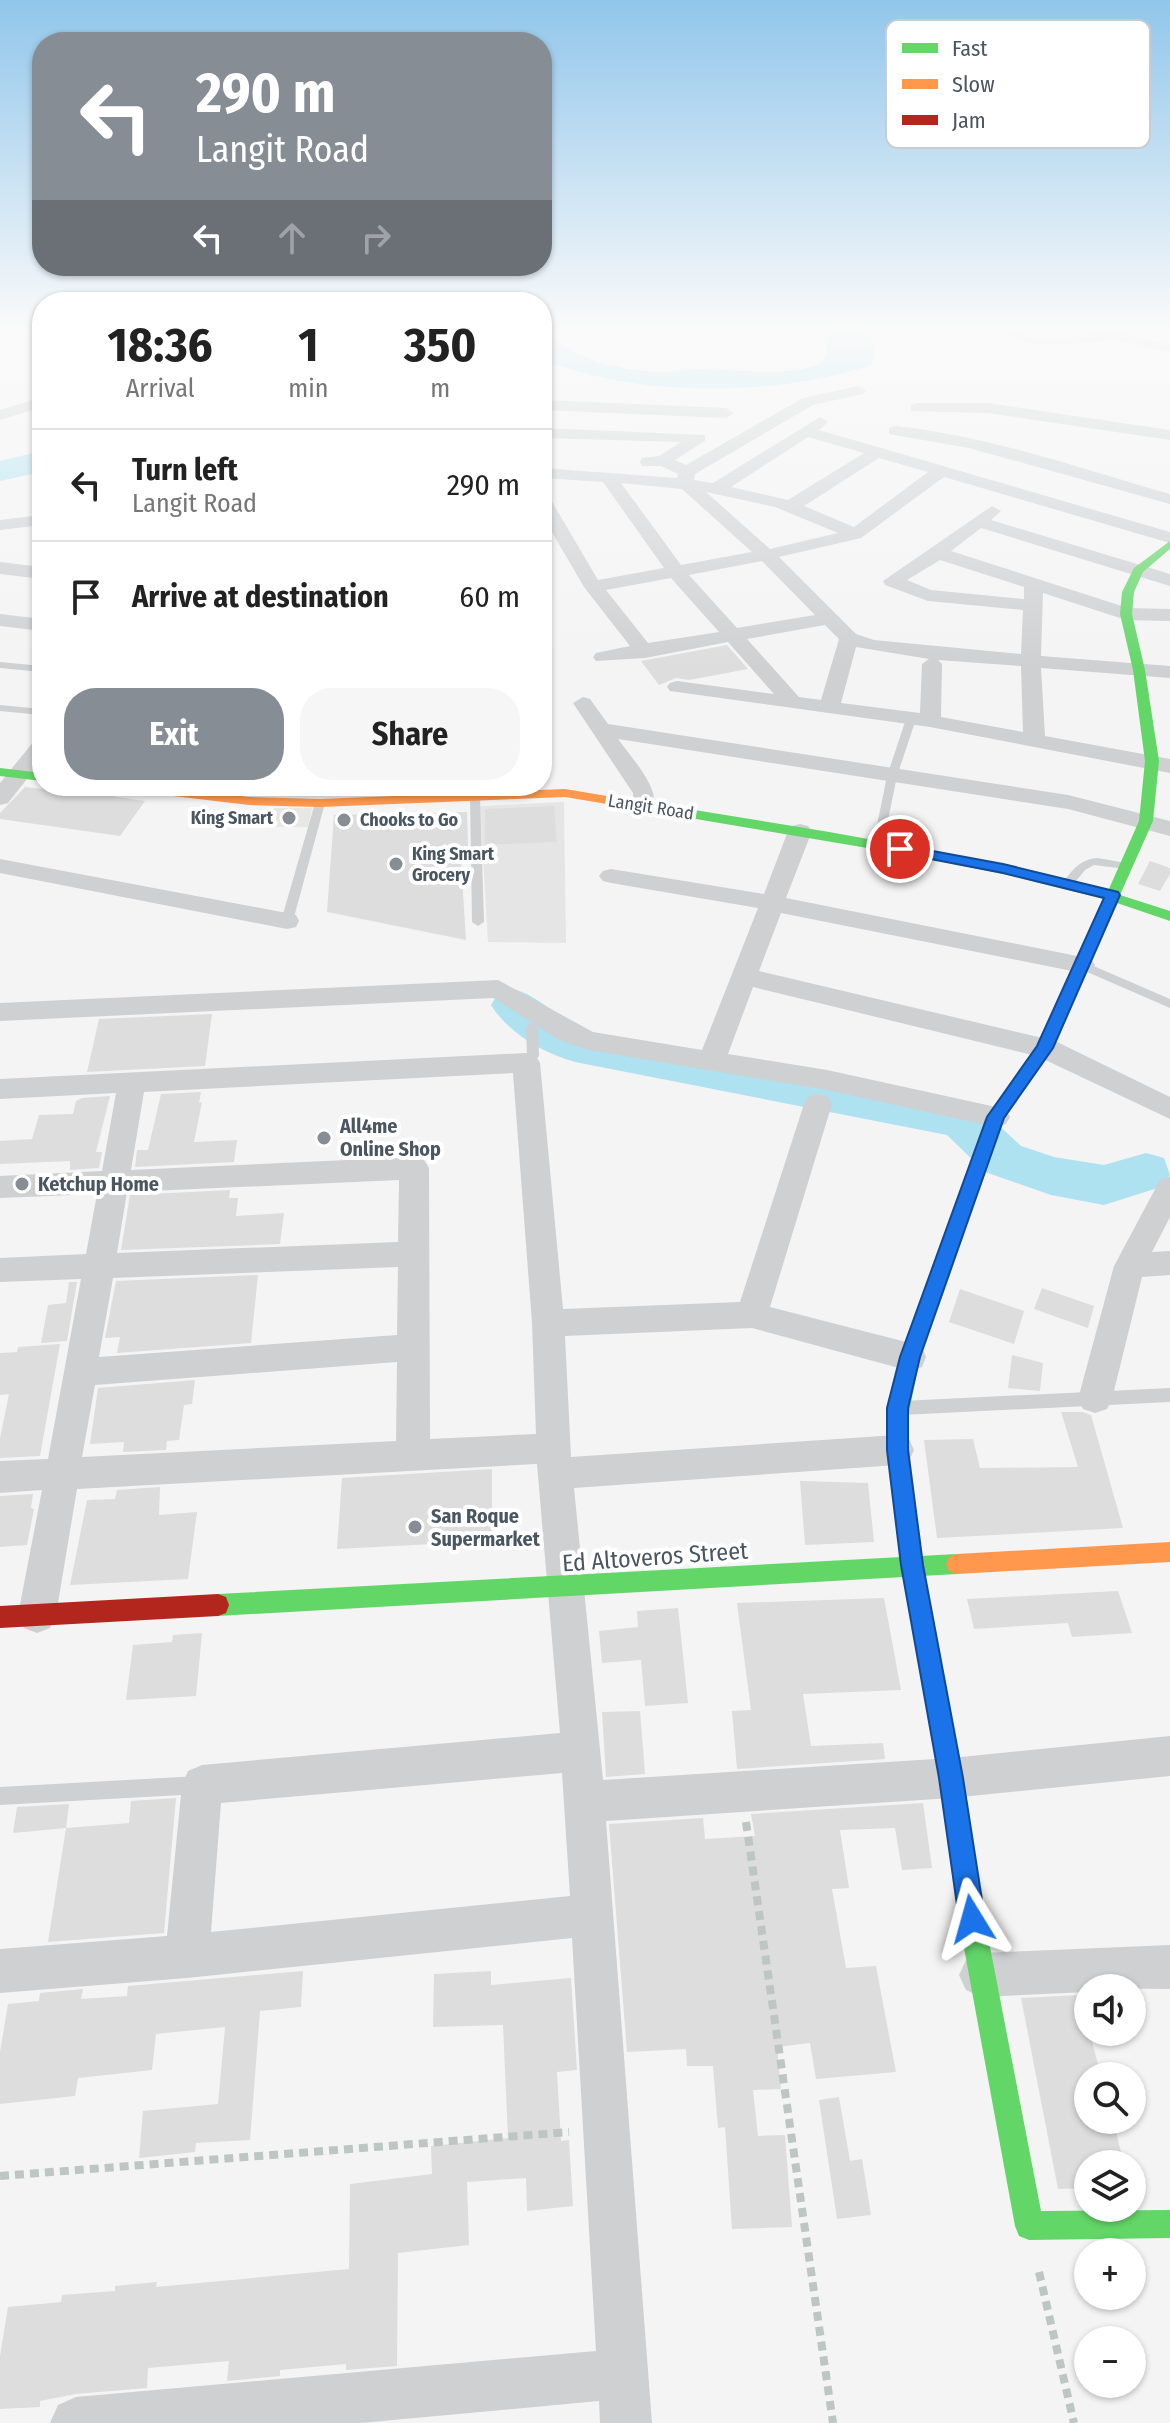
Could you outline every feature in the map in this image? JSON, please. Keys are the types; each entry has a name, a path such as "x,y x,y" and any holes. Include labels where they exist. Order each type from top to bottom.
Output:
{"street":[{"path":"552,460 663,461 691,443"},
{"path":"686,477 740,443"},
{"path":"717,488 786,443"},
{"path":"841,443 1170,538"},
{"path":"970,443 1170,499"},
{"path":"791,506 874,454"},
{"path":"663,461 686,477 849,638 871,646 1170,672"},
{"path":"593,587 766,555 855,534 940,472"},
{"path":"552,474 686,477 791,506 855,534"},
{"path":"608,477 677,573 791,700"},
{"path":"1011,493 938,553 892,581 928,595 1031,605"},
{"path":"595,495 622,496"},
{"path":"552,508 593,587 645,652"},
{"path":"0,525 32,521"},
{"path":"979,522 1170,580"},
{"path":"1170,544 1138,570 1128,592 1126,614 1161,764 1146,821 1045,1048 996,1117 910,1357 898,1408 897,1450 912,1565 951,1778 981,1975 1029,2226 1170,2224"},
{"path":"938,553 1126,614 1170,615"},
{"path":"0,568 32,572"},
{"path":"1034,583 1031,605 1034,740"},
{"path":"603,657 828,619"},
{"path":"0,620 32,624"},
{"path":"830,706 849,638"},
{"path":"920,720 932,664"},
{"path":"677,687 791,700 920,720 1161,764"},
{"path":"583,703 644,793 644,806"},
{"path":"598,729 1017,793 1170,829"},
{"path":"0,798 21,774"},
{"name":"Langit Road","path":"552,793 878,845 1068,884 1112,895 1170,916"},
{"name":"Langit Road","path":"207,796 320,803 410,796"},
{"path":"712,1060 800,831"},
{"path":"0,866 287,921"},
{"path":"611,876 772,903 1082,965"},
{"path":"742,976 1045,1048 1170,1109"},
{"path":"0,1012 498,989 570,1034 589,1041 629,1050 712,1060 827,1080 996,1117"},
{"path":"0,1089 526,1063 548,1323 555,1461 581,1751 624,2399 76,2423"},
{"path":"37,1615 132,1083"},
{"path":"752,1315 818,1104"},
{"path":"0,1187 414,1168 413,1455"},
{"path":"1095,1399 1129,1266 1170,1188"},
{"path":"0,1270 413,1254"},
{"path":"1129,1266 1170,1263"},
{"path":"548,1323 752,1315 910,1357"},
{"path":"80,1372 413,1347"},
{"path":"0,1477 413,1455 555,1461 897,1450"},
{"name":"Ed Altoveros Street","path":"0,1617 1170,1552"},
{"path":"187,1956 202,1785 581,1751"},
{"path":"584,1802 951,1778 1170,1756"},
{"path":"0,1971 187,1956 592,1915"},
{"path":"981,1975 1170,1967"}],"lane":[{"path":"0,665 32,668"},
{"path":"0,708 32,711"},
{"path":"878,845 892,776 920,720"},
{"path":"475,796 478,922"},
{"path":"287,921 320,803"},
{"path":"1068,884 1083,863 1090,861 1126,866"},
{"path":"1082,965 1170,1004"},
{"path":"526,1063 533,1056 532,1027"},
{"path":"898,1408 1170,1395"},
{"path":"0,1796 202,1785"}],"path":[{"path":"742,1794 833,2423"},
{"path":"0,2176 606,2129"},
{"path":"1029,2226 1074,2423"}],"shaded area":[{"path":"564,802 566,943 488,942 480,806"},
{"name":"King Smart","path":"269,808 312,808 308,827 267,827"}],"water":[{"path":"32,453 32,474 0,481 0,461"}],"building":[{"path":"727,645 748,669 689,680 676,678 659,685 641,661"},
{"path":"25,787 32,788 32,796 111,796 145,801 120,836 0,819 0,813"},
{"path":"554,806 557,842 485,845 485,809"},
{"name":"King Smart Grocery","path":"467,812 468,846 460,846 466,940 327,912 334,815"},
{"path":"1150,861 1170,868 1160,891 1138,884"},
{"path":"212,1014 205,1066 87,1072 99,1019"},
{"path":"201,1092 194,1142 237,1140 234,1162 135,1167 137,1150 148,1150 161,1094"},
{"path":"110,1096 96,1152 102,1152 99,1168 70,1170 70,1161 0,1164 0,1141 32,1139 39,1115 73,1114 76,1101 82,1098"},
{"path":"230,1190 229,1198 238,1198 236,1216 284,1213 280,1244 121,1250 130,1195"},
{"path":"258,1275 251,1343 117,1353 120,1337 105,1338 116,1281"},
{"path":"69,1282 77,1282 67,1341 41,1343 48,1305 66,1303"},
{"path":"1042,1288 1094,1306 1088,1328 1034,1309"},
{"path":"960,1289 1024,1311 1014,1344 949,1322"},
{"path":"60,1344 40,1456 0,1458 0,1438 9,1394 0,1395 0,1353 17,1352 18,1347"},
{"path":"1012,1355 1043,1363 1040,1391 1008,1388"},
{"path":"195,1380 192,1404 184,1405 179,1440 167,1441 166,1450 123,1452 124,1442 90,1444 98,1388"},
{"path":"1061,1412 1091,1415 1123,1528 937,1538 924,1440 973,1439 980,1468 1078,1467"},
{"path":"492,1469 492,1541 337,1549 342,1478"},
{"path":"800,1481 868,1483 874,1542 805,1545"},
{"path":"160,1487 159,1515 197,1512 188,1579 70,1585 87,1500 115,1499 117,1490"},
{"path":"33,1494 31,1508 34,1509 27,1545 0,1547 0,1496"},
{"path":"1118,1591 1132,1633 1072,1637 1068,1623 974,1629 967,1599"},
{"path":"884,1598 901,1690 803,1694 811,1746 883,1743 885,1759 737,1769 732,1711 751,1710 737,1603"},
{"path":"678,1608 688,1703 645,1706 641,1660 602,1663 599,1631 638,1627 637,1611"},
{"path":"202,1633 196,1696 126,1700 133,1645 172,1642 173,1635"},
{"path":"640,1711 645,1774 606,1777 602,1712"},
{"path":"176,1798 164,1933 48,1942 66,1828 129,1823 131,1801"},
{"path":"923,1803 932,1868 902,1870 895,1828 840,1830 849,1888 832,1889 846,1968 876,1966 896,2072 816,2079 810,2043 777,2047 781,2089 753,2090 758,2136 785,2135 792,2227 732,2229 725,2127 718,2128 713,2066 687,2066 686,2049 627,2052 609,1824 703,1818 705,1839 755,1836 751,1814"},
{"path":"69,1804 66,1828 13,1833 17,1807"},
{"path":"303,1971 301,2007 260,2011 250,2140 196,2143 195,2152 139,2158 143,2111 218,2104 225,2027 156,2034 152,2070 78,2078 75,2096 0,2104 0,2052 8,2004 39,2001 40,1993 83,1989 81,1999 127,1996 128,1986"},
{"path":"491,1971 491,1985 571,1978 577,2070 557,2072 561,2141 569,2140 573,2206 527,2211 526,2178 467,2182 469,2245 398,2253 397,2366 346,2370 346,2364 280,2370 280,2376 227,2381 229,2361 148,2368 147,2388 76,2394 40,2401 40,2407 0,2409 0,2356 8,2307 61,2302 62,2295 115,2291 115,2286 157,2282 156,2287 349,2269 350,2184 432,2174 431,2146 508,2138 503,2025 433,2027 434,1974"},
{"path":"1074,1995 1074,2046 1093,2046 1097,2062 1074,2062 1074,2134 1116,2134 1120,2150 1074,2150 1074,2188 1058,2189 1021,1998"},
{"path":"839,2097 850,2161 862,2159 871,2215 837,2219 819,2100"}],"waterway":[{"path":"514,1005 555,1037 575,1046 962,1120 1003,1159 1051,1176 1104,1185 1146,1172"}],"traffic: fast":[{"path":"897,1432 898,1408 910,1357 995,1118 1045,1048 1146,821 1152,761 1139,670 1126,614 1128,592 1138,570 1170,544"},
{"path":"0,772 32,776"},
{"path":"613,801 975,864 1073,886 1170,916"},
{"path":"218,1605 957,1564"},
{"path":"973,1926 1029,2226 1170,2224"}],"traffic: slow":[{"path":"552,794 613,801"},
{"path":"207,796 320,803 492,796"},
{"path":"897,1432 912,1565 951,1778 973,1926"},
{"path":"957,1564 1170,1552"}],"traffic: jam":[{"path":"0,1617 218,1605"}],"place":[{"name":"King Smart","path":"289,818"},
{"name":"Chooks to Go","path":"344,820"},
{"name":"King Smart Grocery","path":"396,864"},
{"name":"All4me Online Shop","path":"324,1138"},
{"name":"Ketchup Home","path":"22,1184"},
{"name":"San Roque Supermarket","path":"415,1527"}],"route":[{"path":"900,849 1112,895 1045,1048 996,1117 910,1357 898,1408 897,1450 912,1565 951,1778 972,1919"}]}
